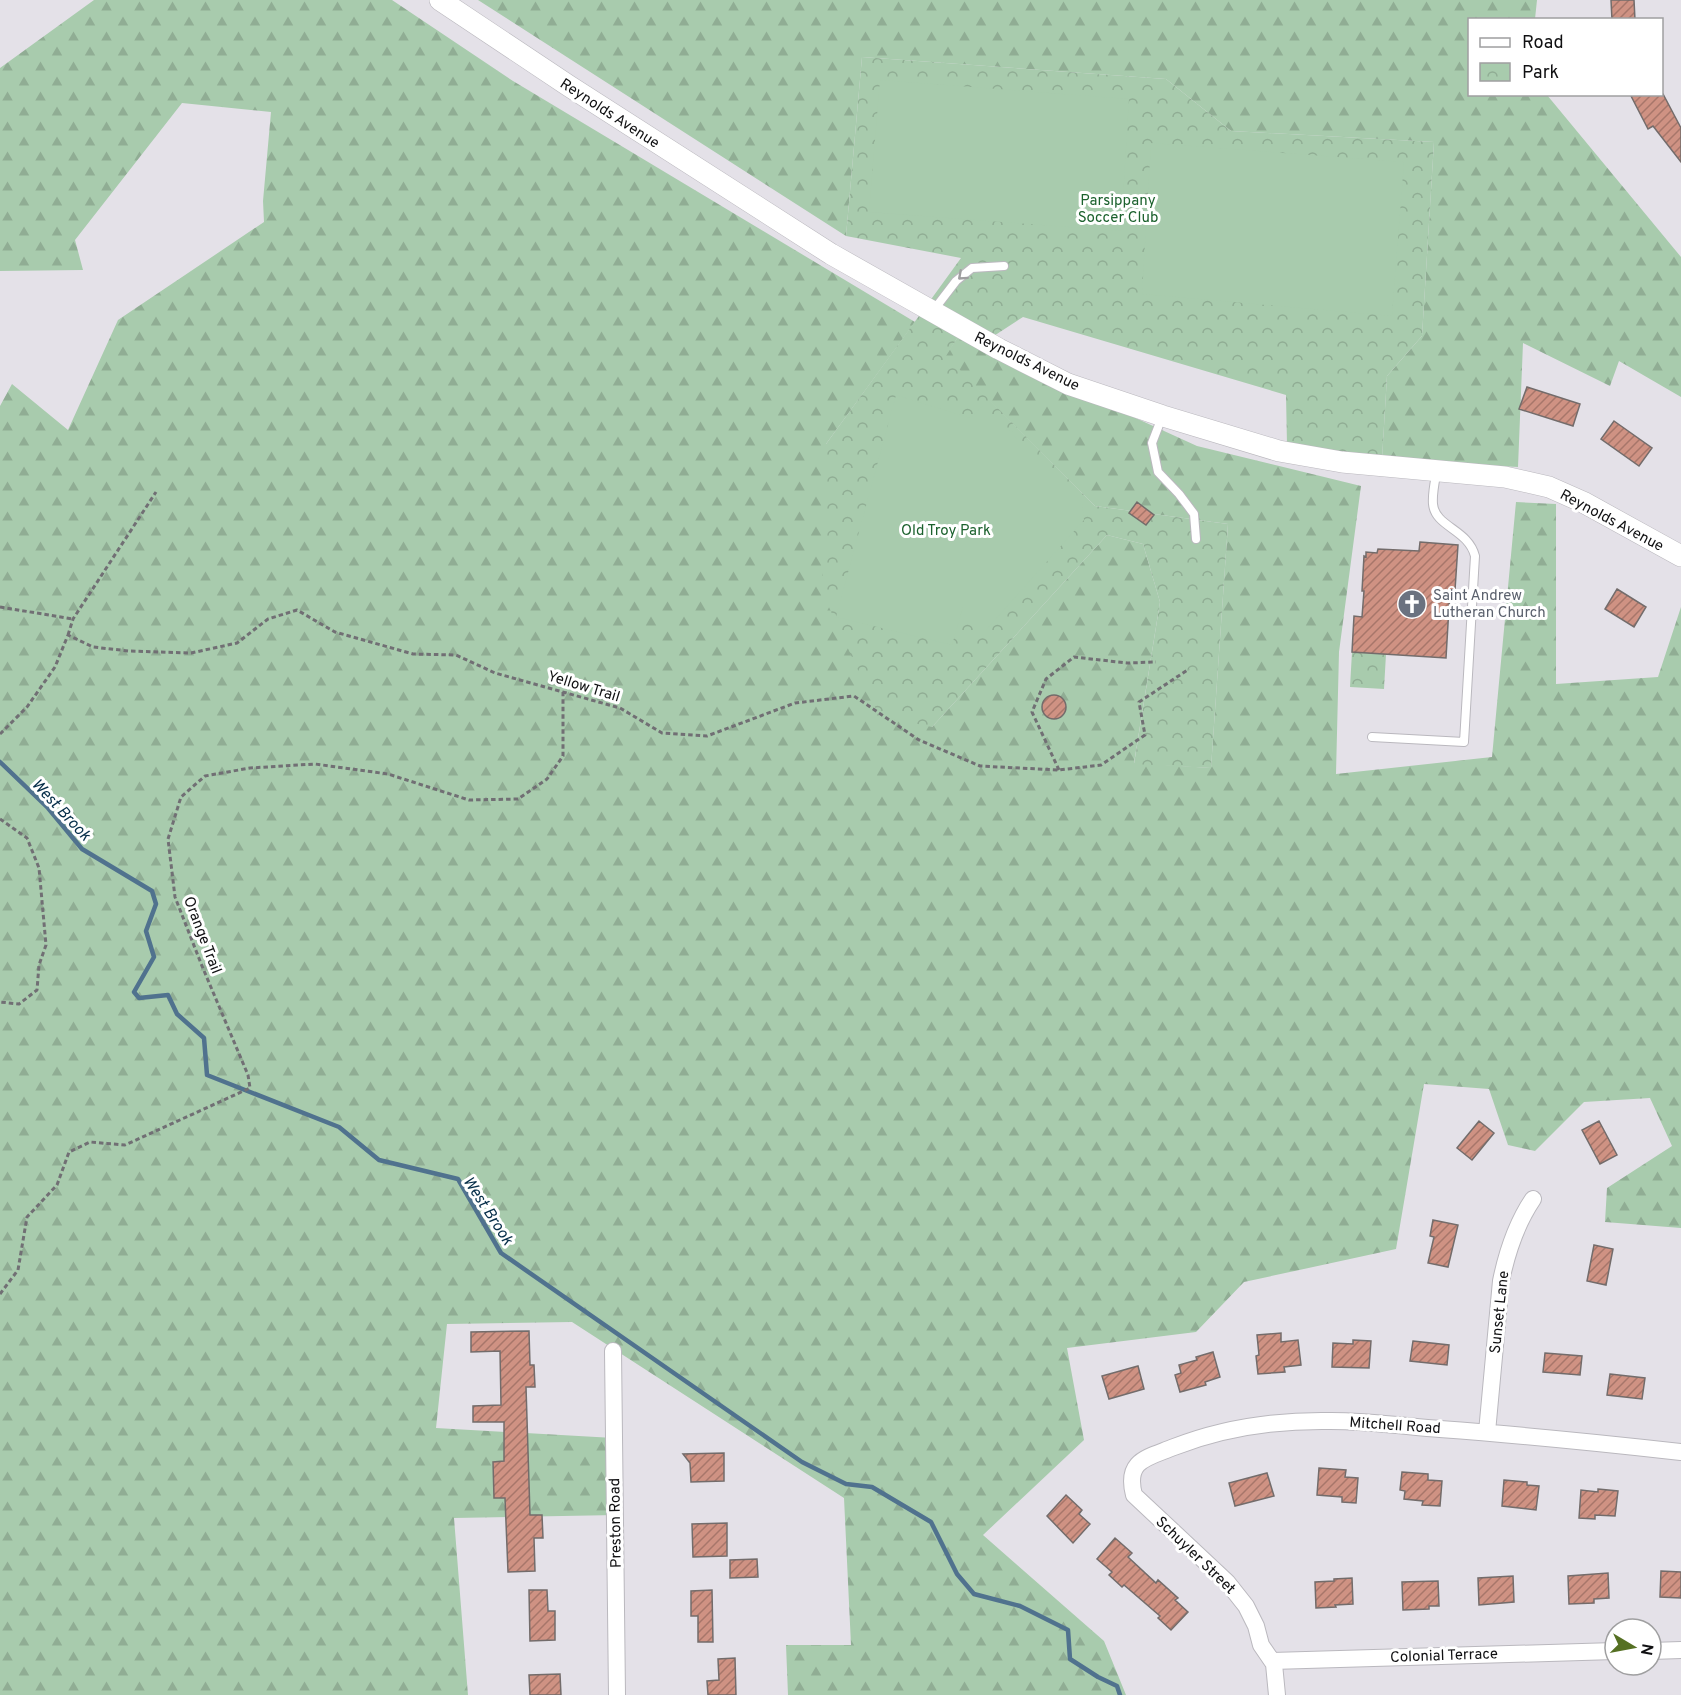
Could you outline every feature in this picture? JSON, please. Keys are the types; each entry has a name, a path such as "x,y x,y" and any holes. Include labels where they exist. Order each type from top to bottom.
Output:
{"street":[{"name":"Reynolds Avenue","path":"440,0 569,86 831,254 999,349 1068,384 1162,416 1279,451 1342,462 1505,477 1549,487 1583,502 1681,556"},
{"name":"Sunset Lane","path":"1487,1432 1501,1281 1513,1237 1533,1198"},
{"name":"Preston Road","path":"613,1352 617,1695"},
{"name":"Mitchell Road","path":"1132,1485 1137,1463 1187,1442 1249,1427 1297,1421 1333,1421 1487,1432 1681,1452"},
{"name":"Schuyler Street","path":"1132,1485 1134,1495 1227,1582 1246,1606 1256,1626 1261,1645 1274,1664 1277,1695"},
{"path":"1663,1650 1681,1650"},
{"name":"Colonial Terrace","path":"1272,1661 1603,1651"}],"lane":[{"path":"933,311 956,281 972,268 1004,266"},
{"path":"1162,416 1152,442 1158,472 1194,514 1196,539"},
{"path":"1372,737 1464,742 1475,556 1469,542 1442,521 1434,510 1437,470"}],"path":[{"path":"0,734 27,707 55,667 73,619 156,492"},
{"path":"0,607 73,619"},
{"name":"Yellow Trail","path":"68,635 93,647 191,653 237,643 268,619 297,610 335,632 413,654 456,655 495,673 620,708 662,733 707,736 795,703 854,696 919,740 980,766 1059,770 1101,765 1145,735 1139,702 1189,669"},
{"path":"1059,770 1032,712 1046,679 1074,657 1127,663 1156,662"},
{"name":"Orange Trail","path":"0,1294 18,1270 27,1217 57,1185 69,1152 90,1142 125,1145 250,1089 248,1075 175,897 168,839 181,797 205,776 250,768 315,764 388,774 469,800 518,799 547,779 563,756 563,692"},
{"path":"0,819 27,838 39,868 46,945 39,965 37,990 19,1004 0,1002"}],"green space":[{"path":"94,0 392,0 513,81 915,322 826,444 932,727 1107,535 1143,544 1160,602 1134,763 1211,768 1228,524 1095,506 945,356 958,337 1197,446 1361,486 1339,652 1336,774 1492,757 1516,502 1556,504 1556,684 1658,677 1681,607 1681,1228 1605,1222 1607,1188 1672,1146 1650,1098 1584,1102 1535,1151 1508,1145 1489,1089 1424,1084 1396,1249 1244,1282 1196,1332 1067,1348 1084,1440 983,1535 1104,1641 1126,1695 788,1695 786,1645 851,1645 844,1498 572,1322 447,1324 436,1428 614,1438 617,1515 454,1518 468,1695 0,1695 0,406 12,384 68,430 118,320 264,222 263,201 271,112 182,103 75,240 83,270 0,271 0,68"},
{"path":"478,0 1537,0 1535,18 1468,18 1468,96 1548,96 1681,257 1681,397 1619,361 1610,386 1523,343 1518,467 1382,459 1387,376 1422,336 1434,142 1231,131 1166,79 862,57 846,236"},
{"name":"Parsippany Soccer Club","path":"862,57 1166,79 1231,131 1434,142 1422,336 1387,376 1382,459 1287,445 1286,395 1023,317 983,343 958,337 946,356 1095,506 1228,524 1211,768 1134,764 1160,602 1143,544 1107,535 932,727 879,716 822,592 826,444 961,258 846,236"},
{"path":"880,80 1129,99 1121,231 869,212"},
{"path":"1151,143 1404,162 1392,316 1142,294"},
{"name":"Old Troy Park","path":"896,395 970,418 983,406 1007,430 1013,432 1013,435 1082,504 1084,520 986,630 963,607 952,645 836,617"},
{"path":"1352,652 1386,654 1384,689 1350,687"}],"building":[{"path":"1611,0 1634,0 1635,18 1612,18"},
{"path":"1663,94 1681,128 1681,162 1653,126 1648,129 1631,96 1663,96"},
{"path":"1527,387 1580,404 1573,426 1519,409"},
{"path":"1614,421 1652,448 1639,466 1601,439"},
{"path":"1137,502 1154,515 1146,525 1129,513"},
{"name":"Saint Andrew Lutheran Church","path":"1420,542 1458,545 1455,590 1450,590 1446,658 1352,652 1354,616 1362,617 1366,552 1377,553 1378,549 1419,551"},
{"path":"1617,589 1646,607 1634,627 1605,609"},
{"path":"1054,695 1063,698 1066,707 1063,716 1054,719 1045,716 1042,707 1045,698"},
{"path":"1479,1121 1494,1133 1472,1160 1457,1148"},
{"path":"1599,1121 1617,1155 1600,1164 1582,1130"},
{"path":"1433,1220 1458,1225 1448,1267 1428,1263 1434,1237 1430,1236"},
{"path":"1594,1245 1613,1249 1606,1285 1587,1281"},
{"path":"529,1331 530,1365 534,1365 535,1387 526,1387 530,1515 542,1515 543,1538 534,1538 535,1571 508,1572 505,1498 494,1498 493,1462 504,1461 504,1422 473,1422 473,1406 501,1405 500,1351 471,1352 471,1332"},
{"path":"1281,1333 1281,1342 1298,1340 1301,1365 1284,1367 1285,1372 1258,1374 1257,1335"},
{"path":"1353,1340 1371,1341 1369,1368 1332,1367 1333,1343 1353,1344"},
{"path":"1413,1341 1449,1345 1447,1365 1410,1361"},
{"path":"1213,1352 1220,1377 1205,1382 1206,1385 1180,1392 1175,1375 1181,1373 1179,1365"},
{"path":"1545,1353 1582,1356 1580,1375 1543,1372"},
{"path":"1138,1366 1144,1389 1109,1399 1102,1376"},
{"path":"1610,1374 1645,1378 1642,1399 1607,1395"},
{"path":"724,1453 724,1481 691,1482 690,1463 683,1454"},
{"path":"1319,1468 1346,1470 1345,1477 1358,1478 1356,1503 1342,1502 1342,1497 1317,1495"},
{"path":"1402,1472 1428,1474 1428,1480 1442,1481 1440,1506 1422,1505 1423,1501 1404,1499 1405,1491 1400,1490"},
{"path":"1267,1473 1274,1496 1235,1506 1229,1483"},
{"path":"1504,1480 1527,1482 1527,1485 1539,1486 1536,1510 1502,1506"},
{"path":"1598,1489 1618,1491 1615,1516 1595,1515 1595,1519 1579,1518 1581,1490 1598,1492"},
{"path":"1066,1495 1082,1510 1079,1514 1090,1524 1073,1543 1047,1516"},
{"path":"727,1523 727,1556 693,1557 692,1524"},
{"path":"1115,1538 1132,1553 1128,1557 1156,1583 1158,1580 1178,1598 1175,1600 1188,1612 1171,1630 1158,1618 1160,1616 1109,1575 1112,1572 1097,1559"},
{"path":"757,1559 758,1577 730,1578 730,1560"},
{"path":"1661,1571 1681,1572 1681,1598 1660,1597"},
{"path":"1608,1573 1609,1598 1594,1599 1594,1603 1569,1604 1568,1576"},
{"path":"1513,1576 1514,1602 1479,1605 1478,1578"},
{"path":"1352,1578 1353,1604 1316,1608 1315,1582"},
{"path":"1438,1581 1439,1606 1429,1606 1429,1609 1403,1610 1402,1582"},
{"path":"529,1590 547,1590 548,1611 555,1611 555,1640 530,1641"},
{"path":"712,1590 713,1642 698,1642 698,1616 691,1616 691,1591"},
{"path":"735,1658 736,1695 708,1695 707,1681 719,1680 718,1659"},
{"path":"560,1674 561,1695 530,1695 529,1675"}],"waterway":[{"name":"West Brook","path":"0,762 48,808 82,849 152,891 156,904 146,931 154,957 134,992 139,998 168,995 177,1014 204,1038 207,1075 339,1127 379,1160 458,1179 501,1253 802,1462 846,1484 872,1487 931,1522 957,1574 974,1594 1020,1606 1068,1630 1070,1659 1117,1686 1120,1695"}],"place":[{"name":"Saint Andrew Lutheran Church","path":"1412,604"}]}
